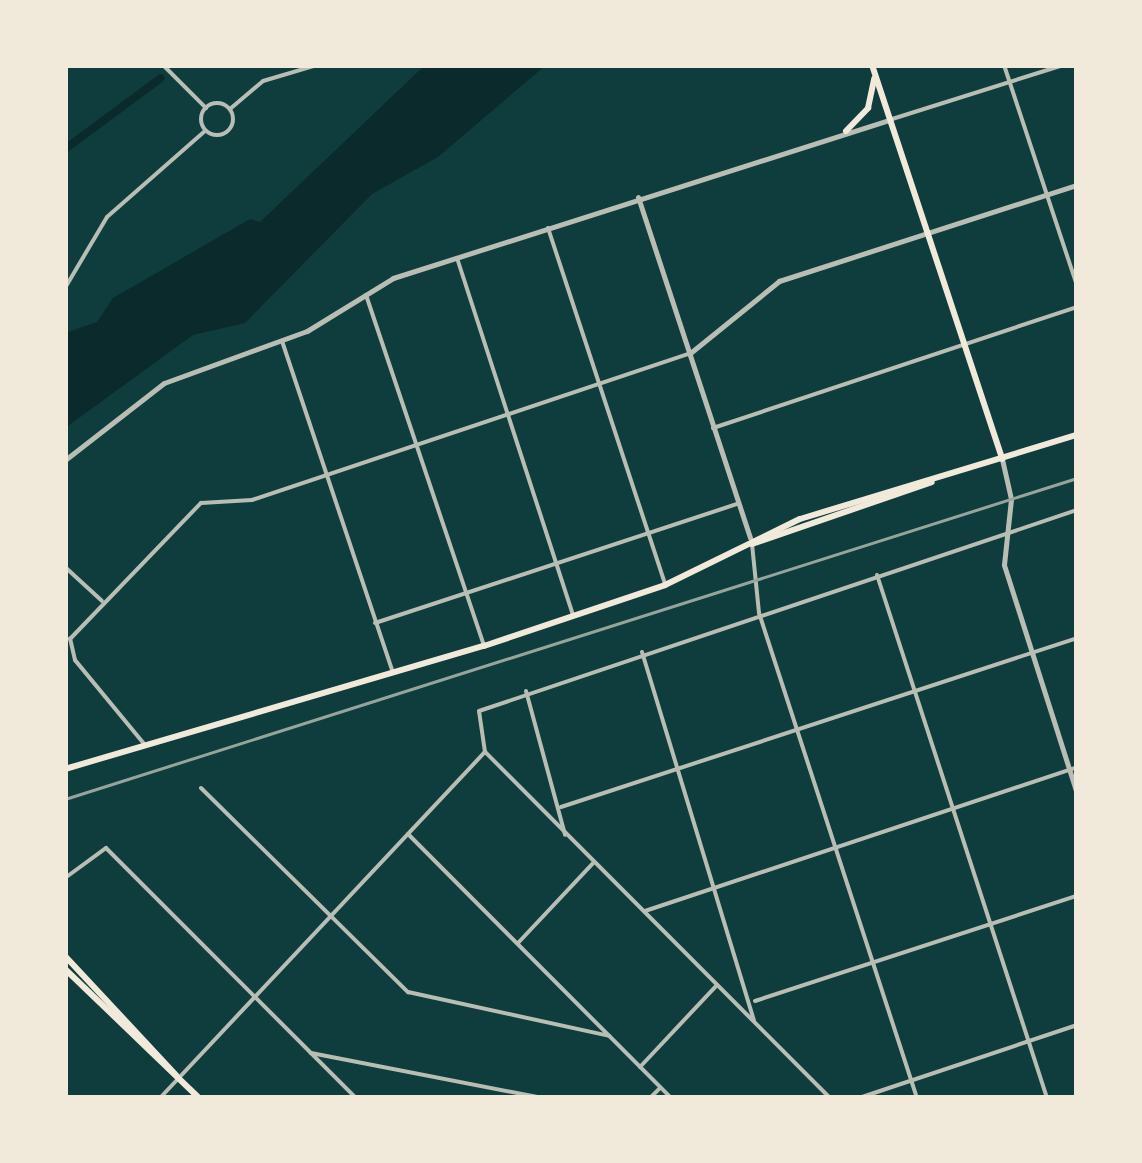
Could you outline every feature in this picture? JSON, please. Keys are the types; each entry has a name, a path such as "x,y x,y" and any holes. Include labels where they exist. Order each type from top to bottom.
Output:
{"main road":[{"path":"873,69 1002,459"},
{"path":"846,130 868,106 873,69"},
{"path":"751,541 1077,435"},
{"path":"65,769 484,646 666,585 800,518 932,482"},
{"path":"67,962 198,1098"}],"street":[{"path":"65,288 107,217 206,131 226,133 230,109 263,81 317,65"},
{"path":"1004,65 1077,286"},
{"path":"65,460 164,383 282,341 366,294 457,258 638,198 1062,65"},
{"path":"164,66 206,108 230,109"},
{"path":"206,108 206,131"},
{"path":"146,748 70,646 102,601 201,503 252,500 689,354 772,285 1077,185"},
{"path":"638,198 751,541 759,613 917,1098"},
{"path":"548,228 666,585"},
{"path":"457,258 574,616"},
{"path":"366,294 484,646"},
{"path":"713,428 1077,307"},
{"path":"282,341 393,675"},
{"path":"1002,459 1011,498 1004,565 1077,794"},
{"path":"375,623 738,504"},
{"path":"830,1098 485,752 478,717 485,702 1077,510"},
{"path":"65,567 102,601"},
{"path":"877,576 1047,1098"},
{"path":"561,808 1077,638"},
{"path":"642,652 755,1001 754,1020"},
{"path":"526,690 561,808 565,835"},
{"path":"160,1098 485,752"},
{"path":"644,912 718,884 1077,767"},
{"path":"201,788 408,992 608,1036"},
{"path":"408,834 671,1098"},
{"path":"65,878 106,848 356,1098"},
{"path":"518,944 594,862"},
{"path":"755,1001 1077,896"},
{"path":"640,1067 718,984"},
{"path":"859,1098 1077,1024"},
{"path":"311,1054 543,1098"},
{"path":"650,1098 660,1088"},
{"path":"514,1092 520,1098"}],"water":[{"path":"425,65 546,65 438,157 372,194 245,323 193,335 65,428 65,333 97,322 113,298 250,219 260,222"}],"waterway":[{"path":"65,149 161,78"}],"railway":[{"path":"65,799 1077,478"}]}
